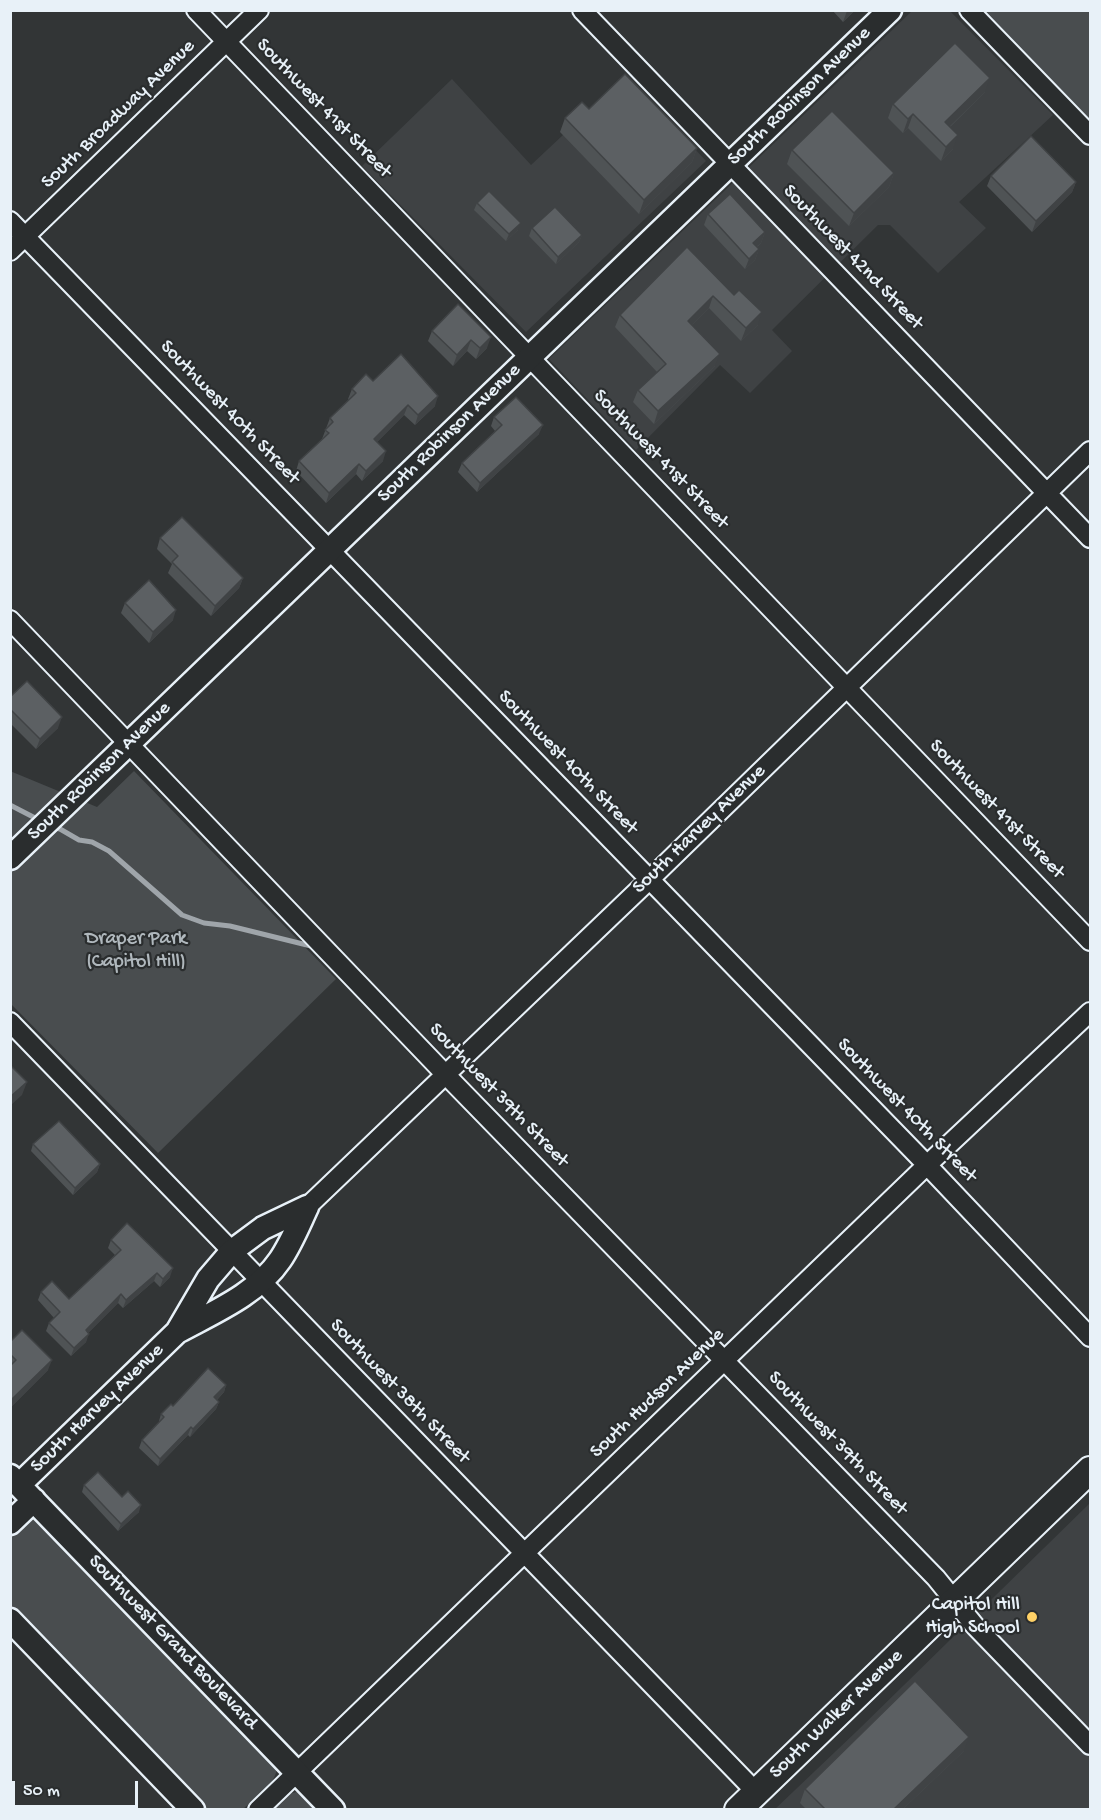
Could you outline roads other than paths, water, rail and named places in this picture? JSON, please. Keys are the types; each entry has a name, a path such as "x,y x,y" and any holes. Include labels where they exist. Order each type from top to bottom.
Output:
{"main road":[{"name":"South Walker Avenue","path":"747,1801 1090,1470"}],"street":[{"name":"Southwest 41st Street","path":"196,10 1090,941"},
{"name":"South Broadway Avenue","path":"10,251 259,10"},
{"name":"Southwest 42nd Street","path":"582,10 1090,538"},
{"name":"South Robinson Avenue","path":"10,858 890,10"},
{"path":"969,10 1090,135"},
{"name":"Southwest 40th Street","path":"10,220 927,1165 1090,1337"},
{"name":"South Harvey Avenue","path":"10,1523 21,1487 177,1332 208,1280 231,1251 263,1228 307,1207 649,880 1090,451"},
{"name":"Southwest 39th Street","path":"10,620 445,1074 936,1578 975,1626 1090,1745"},
{"name":"South Hudson Avenue","path":"258,1809 927,1165 1090,1012"},
{"name":"Southwest 38th Street","path":"10,1023 524,1554 747,1801"},
{"name":"South Harvey Avenue","path":"177,1332 237,1299 260,1281 280,1260 307,1207"},
{"name":"Southwest Grand Boulevard","path":"21,1487 333,1809"},
{"path":"10,1620 194,1809"}],"waterway":[{"path":"10,805 41,821"},
{"path":"51,827 60,829 79,840 92,842 109,851 182,915 204,923 230,926 315,947"}],"place":[{"name":"Capitol Hill High School","path":"1032,1617"}],"park label":[{"name":"Draper Park (Capitol Hill)","path":"136,952"}]}
